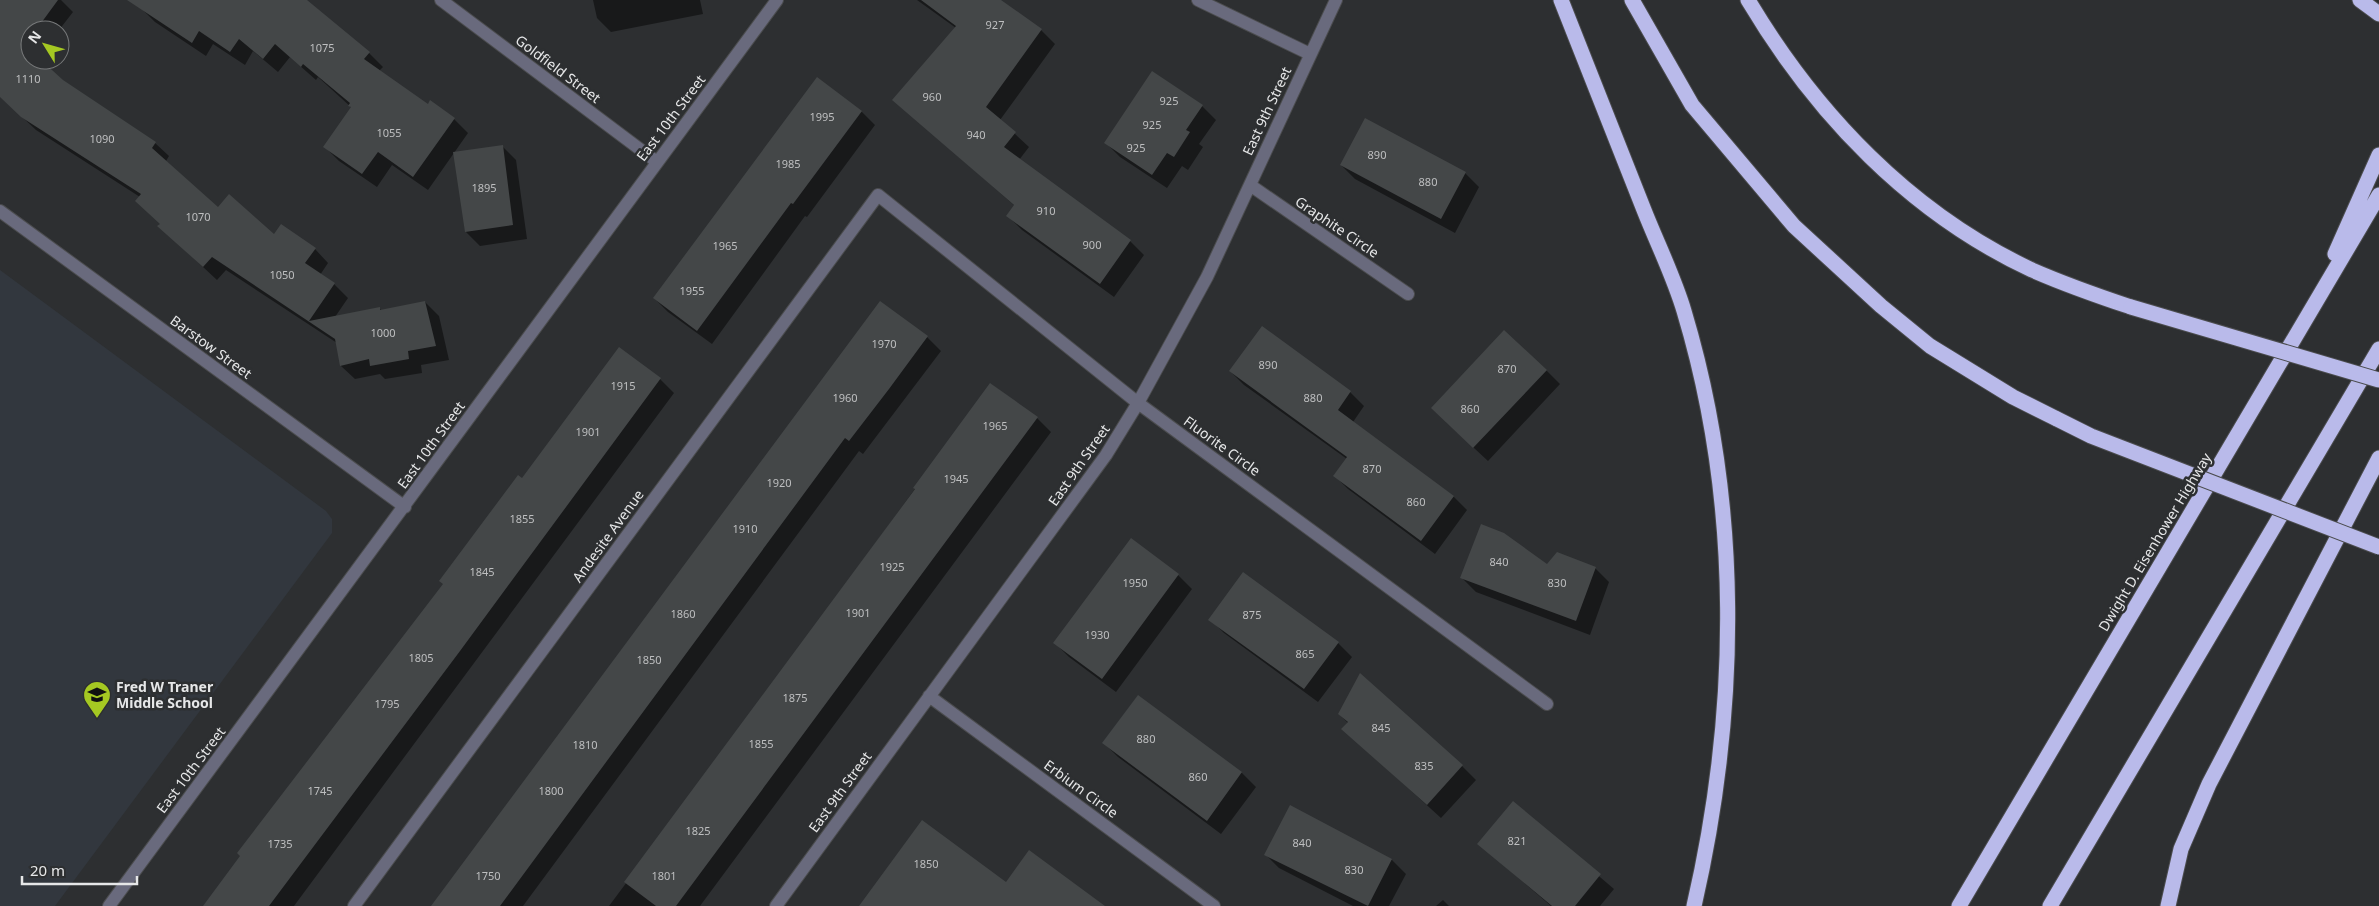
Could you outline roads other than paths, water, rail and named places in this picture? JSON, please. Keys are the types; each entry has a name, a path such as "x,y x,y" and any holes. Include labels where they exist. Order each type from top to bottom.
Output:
{"highway":[{"path":"1561,0 1684,309 1702,381 1715,455 1728,595 1728,661 1717,792 1694,906"},
{"path":"1632,0 1692,105 1794,226 1854,282 1930,346 2004,392 2100,440 2379,547"},
{"path":"1748,0 1773,41 1801,81 1865,153 1901,185 1976,239 2023,265 2081,290 2131,307 2379,380"},
{"path":"2360,0 2379,14"},
{"path":"2310,312 2379,155"},
{"name":"Dwight D. Eisenhower Highway","path":"1959,906 2379,195"},
{"path":"2050,906 2379,349"},
{"path":"2168,906 2181,849 2209,784 2379,458"}],"street":[{"name":"Goldfield Street","path":"440,0 657,162"},
{"name":"East 10th Street","path":"110,906 777,0"},
{"path":"1198,0 1310,54"},
{"name":"East 9th Street","path":"776,906 1106,455 1138,403 1207,277 1336,0"},
{"name":"Graphite Circle","path":"1250,186 1408,294"},
{"name":"Andesite Avenue","path":"354,906 878,195 888,203"},
{"name":"Fluorite Circle","path":"888,203 1138,403 1547,704"},
{"name":"Barstow Street","path":"0,211 405,507"},
{"name":"Erbium Circle","path":"929,696 1214,906"}],"place":[{"name":"Fred W Traner Middle School","path":"97,719"}]}
